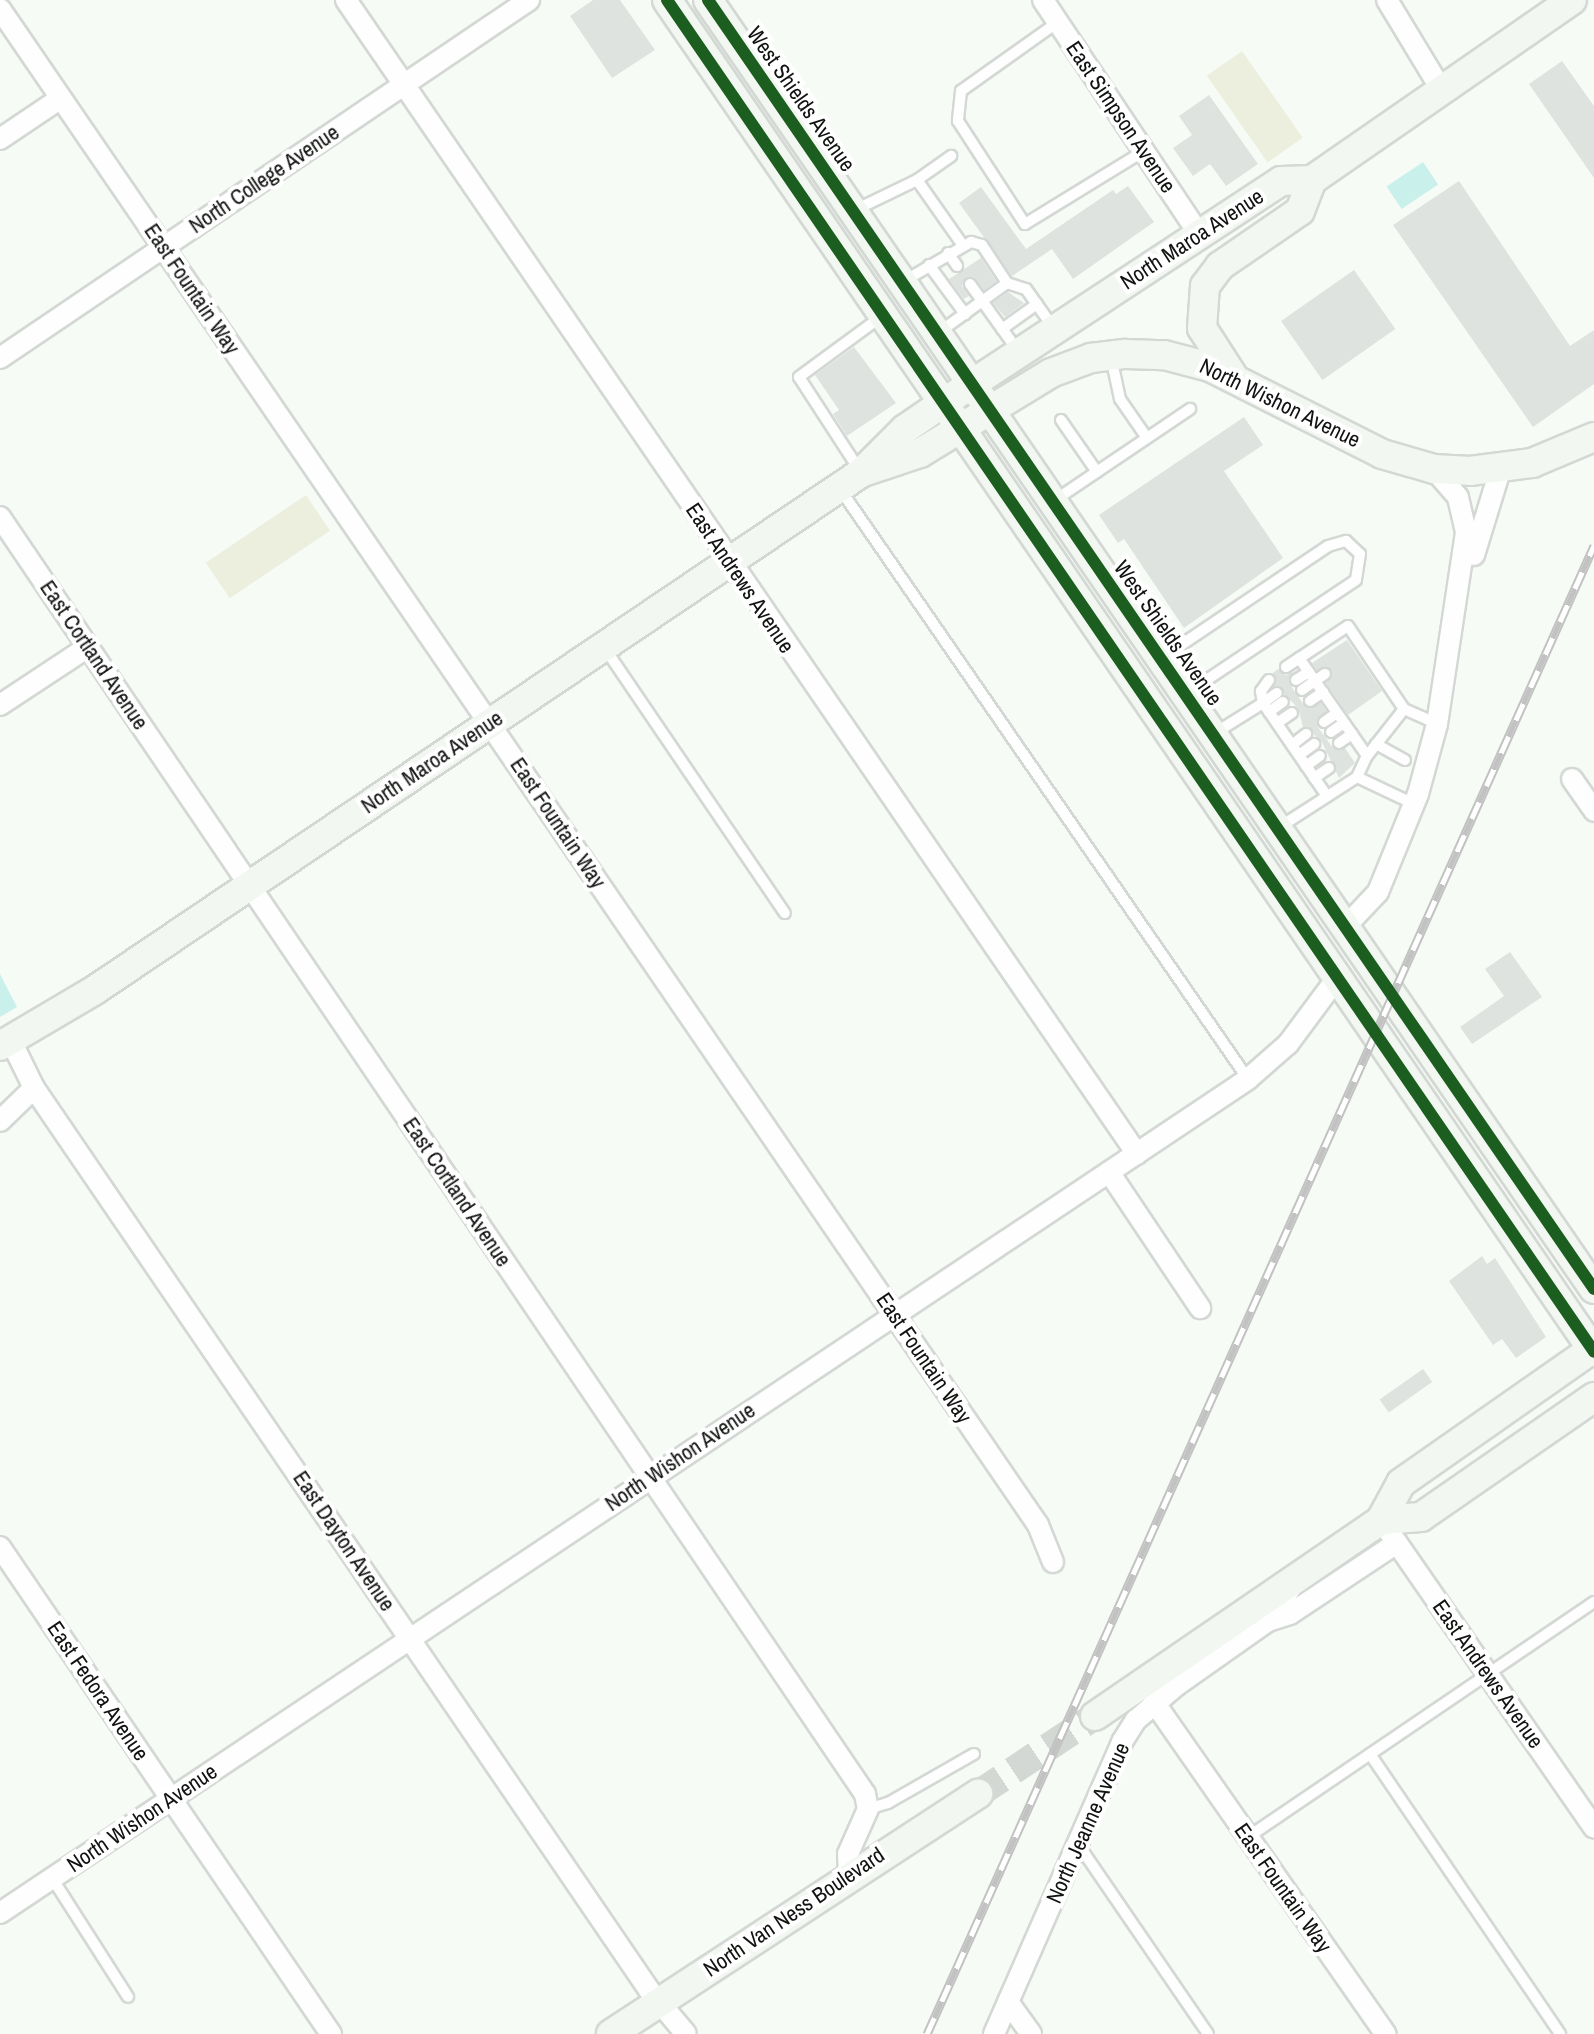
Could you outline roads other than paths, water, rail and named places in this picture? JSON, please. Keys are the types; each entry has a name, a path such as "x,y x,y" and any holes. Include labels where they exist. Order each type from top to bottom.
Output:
{"main road":[{"path":"667,0 1593,1350 1401,1483 1389,1532"},
{"name":"West Shields Avenue","path":"708,0 1594,1289"},
{"name":"North Maroa Avenue","path":"5,1043 250,885 850,480 905,429 972,383 1281,181 1312,180 1572,0"},
{"path":"1233,376 1202,328 1205,286 1220,266 1300,211 1312,180"},
{"name":"North Wishon Avenue","path":"991,410 1051,373 1110,355 1164,355 1233,376 1382,454 1434,469 1501,467 1559,454 1594,437"},
{"name":"North Maroa Avenue","path":"850,480 920,453 991,410"},
{"path":"1095,1716 1300,1576 1421,1517 1594,1397"},
{"name":"North Van Ness Boulevard","path":"611,2034 849,1875 978,1794"}],"street":[{"name":"East Andrews Avenue","path":"346,0 1137,1154"},
{"name":"North College Avenue","path":"0,358 529,0"},
{"name":"East Simpson Avenue","path":"1043,0 1199,234"},
{"path":"1387,0 1441,89"},
{"name":"East Fountain Way","path":"0,9 1038,1525 1053,1562"},
{"path":"0,139 61,98"},
{"path":"1346,926 1378,892 1414,804 1437,724 1463,580 1501,467"},
{"path":"1434,469 1458,497 1464,514 1463,580"},
{"name":"East Cortland Avenue","path":"0,517 865,1794 868,1809"},
{"path":"0,705 88,647"},
{"path":"1572,779 1594,811"},
{"name":"North Wishon Avenue","path":"0,1913 1248,1079 1288,1044 1337,978"},
{"name":"East Dayton Avenue","path":"5,1043 411,1639 686,2034"},
{"path":"0,1121 34,1088"},
{"path":"1109,1172 1200,1308"},
{"name":"East Andrews Avenue","path":"1389,1532 1594,1828"},
{"name":"North Jeanne Avenue","path":"994,2034 1122,1742 1154,1702 1268,1621 1290,1614 1389,1532"},
{"name":"East Fedora Avenue","path":"0,1547 331,2034"},
{"name":"North Jeanne Avenue","path":"1268,1621 1300,1576"},
{"name":"East Fountain Way","path":"1154,1702 1386,2034"},
{"path":"849,1875 848,1854 868,1809"},
{"path":"1008,2002 1031,2034"}],"lane":[{"path":"1058,22 961,91 958,121 1025,224 1144,151"},
{"path":"854,211 917,180 951,156"},
{"path":"917,180 962,244"},
{"path":"903,282 962,244 982,245 1007,283 1026,289 1055,329"},
{"path":"948,253 957,266"},
{"path":"929,265 965,314"},
{"path":"938,333 1007,283"},
{"path":"970,284 1019,352"},
{"path":"1002,329 1037,304"},
{"path":"883,315 799,377 850,480 1248,1079"},
{"path":"1110,355 1120,399 1147,438"},
{"path":"1054,501 1190,409"},
{"path":"1061,420 1097,472"},
{"path":"1162,658 1328,546 1346,541 1360,554 1356,580 1186,694"},
{"path":"1286,667 1348,626 1373,673 1404,709 1437,724"},
{"path":"603,646 785,913"},
{"path":"1299,658 1316,676 1323,692 1336,704 1344,723 1367,756"},
{"path":"1299,685 1316,676"},
{"path":"1269,680 1261,691 1266,707 1327,796"},
{"path":"1310,701 1323,692"},
{"path":"1213,734 1280,698"},
{"path":"1324,722 1336,704"},
{"path":"1278,828 1357,777 1367,756 1404,709"},
{"path":"1277,723 1292,713"},
{"path":"1331,732 1344,723"},
{"path":"1295,750 1306,734"},
{"path":"1339,743 1352,734"},
{"path":"1295,750 1314,744"},
{"path":"1376,744 1405,760"},
{"path":"1348,754 1360,746"},
{"path":"1306,766 1320,756"},
{"path":"1314,778 1329,768"},
{"path":"1357,777 1414,804"},
{"path":"1248,1837 1594,1602"},
{"path":"868,1809 888,1803 974,1754"},
{"path":"1370,1754 1560,2034"},
{"path":"1078,1844 1208,2034"},
{"path":"52,1878 128,1997"}],"water":[{"path":"1423,162 1438,184 1402,209 1387,187"},
{"path":"0,974 17,1007 0,1017"}],"tunnel":[{"path":"978,1794 1095,1716"}],"railway":[{"path":"927,2034 1594,546"}]}
